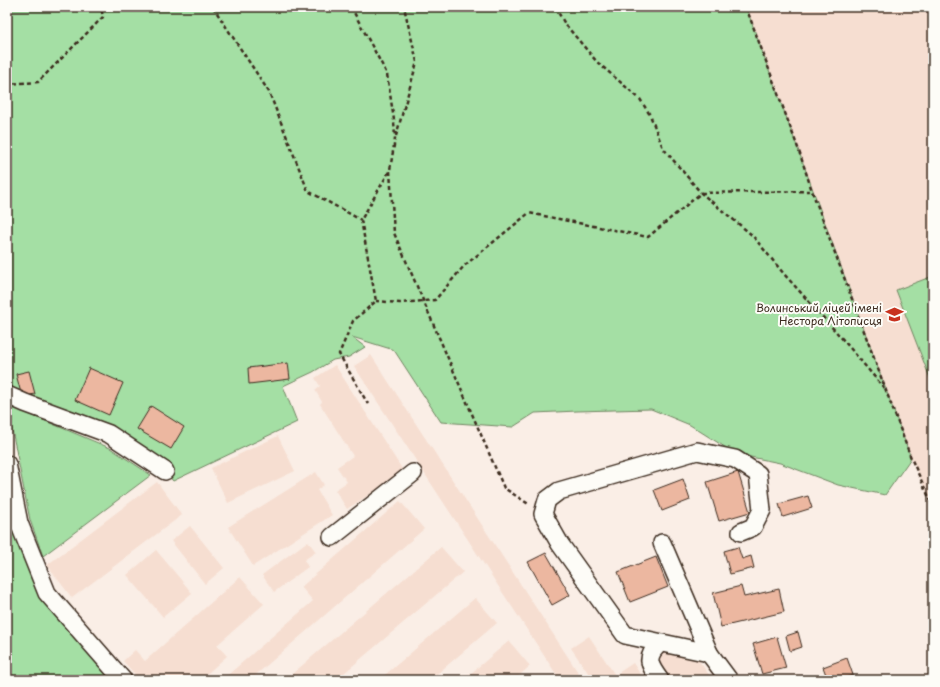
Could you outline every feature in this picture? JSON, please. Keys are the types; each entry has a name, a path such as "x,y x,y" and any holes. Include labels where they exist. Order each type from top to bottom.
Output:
{"street":[{"path":"7,395 109,434 165,471"},
{"path":"710,655 709,653 625,635 560,544 544,514 547,500 559,491 697,451 735,459 758,474 762,510 752,527 741,532"},
{"path":"7,464 19,523 47,592 124,680"},
{"path":"332,537 413,473"},
{"path":"662,543 710,655 729,680"},
{"path":"660,643 651,651 649,660 651,667 660,680"}],"path":[{"path":"7,84 38,82 103,17 101,7"},
{"path":"213,7 269,92 308,191 360,220"},
{"path":"351,7 387,74 394,120 394,140 390,170 394,233 504,488 544,514"},
{"path":"394,140 417,62 404,7"},
{"path":"555,7 565,24 597,62 640,99 650,115 663,148 701,193 752,235 784,274 886,390"},
{"path":"746,7 798,148 812,191 911,458 933,506 933,522"},
{"path":"376,301 360,220 390,170"},
{"path":"368,404 339,354 353,321 376,301 400,303 435,300 464,266 529,213 648,237 701,193 812,191"}],"shaded area":[{"name":"Волинський ліцей імені Нестора Літописця","path":"746,7 933,7 933,506 911,458"},
{"path":"371,355 583,680 560,680 354,366"},
{"path":"335,365 404,472 347,509 335,490 347,482 337,467 353,456 320,404 322,402 315,390 320,386 315,378"},
{"path":"278,436 295,471 228,503 211,468"},
{"path":"316,472 324,485 317,490 332,515 253,566 228,527"},
{"path":"157,482 182,515 72,598 47,565"},
{"path":"400,501 424,529 250,680 222,680 313,601 301,587"},
{"path":"190,526 224,568 205,584 171,541"},
{"path":"308,541 316,552 304,560 308,567 274,592 262,575"},
{"path":"441,547 463,572 336,680 285,680"},
{"path":"156,550 192,593 163,617 127,575"},
{"path":"240,577 264,604 217,645 227,656 200,680 168,680 166,678 164,680 140,680 123,661 135,650 145,661"},
{"path":"475,598 497,623 430,680 379,680"},
{"path":"589,636 615,675 633,663 644,680 593,680 571,648"},
{"path":"509,641 530,666 514,680 463,680"},
{"path":"662,650 696,657 713,680 671,680 654,657"}],"green space":[{"path":"7,7 746,7 911,458 885,495 838,485 780,463 736,454 690,425 651,409 535,413 513,427 441,422 394,350 352,337 365,347 349,357 333,360 313,372 283,386 297,422 173,481 165,471 109,434 7,395"},
{"path":"933,276 933,386 896,290"},
{"path":"7,405 110,448 151,475 43,556 30,520"},
{"path":"7,464 47,593 123,680 7,680"}],"building":[{"path":"288,363 290,379 249,384 248,368"},
{"path":"89,368 123,383 109,415 75,400"},
{"path":"29,371 35,394 22,397 16,374"},
{"path":"151,406 184,427 171,449 137,429"},
{"path":"738,472 750,512 719,521 707,482"},
{"path":"683,479 690,500 662,511 654,490"},
{"path":"808,496 812,508 783,517 779,504"},
{"path":"738,547 742,559 751,556 754,568 730,574 724,551"},
{"path":"546,553 570,595 552,605 528,562"},
{"path":"656,557 668,587 630,602 618,572"},
{"path":"741,586 744,597 779,589 784,612 721,627 713,593"},
{"path":"798,632 802,647 790,651 786,636"},
{"path":"777,637 786,668 762,674 753,644"},
{"path":"847,658 853,675 840,680 828,680 823,667"}],"place":[{"name":"Волинський ліцей імені Нестора Літописця","path":"895,314"}]}
